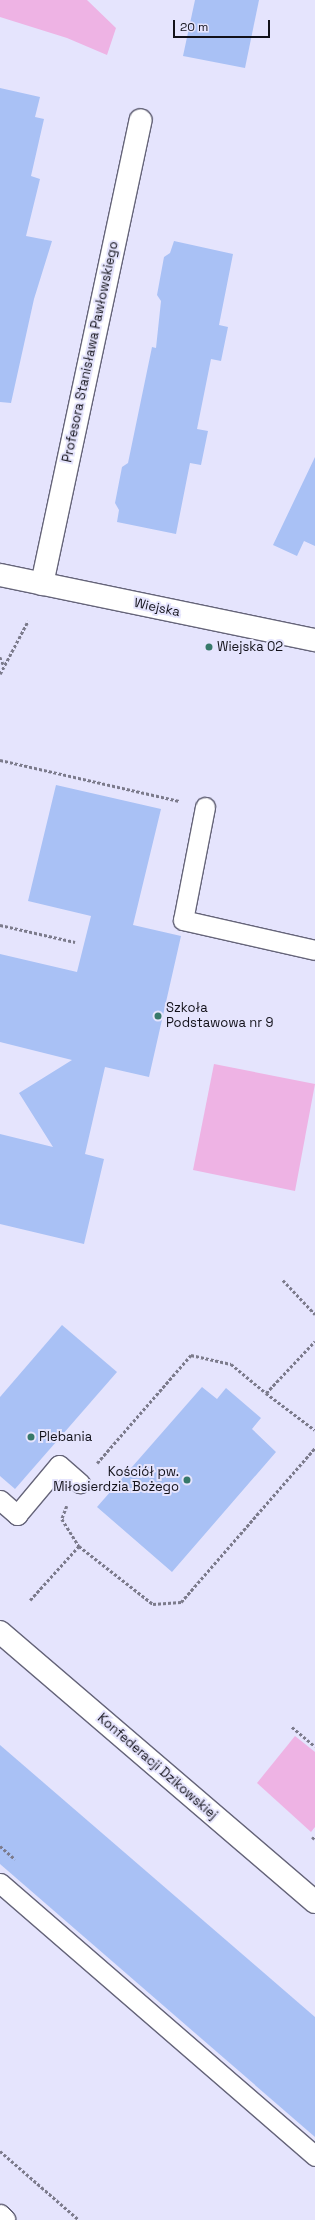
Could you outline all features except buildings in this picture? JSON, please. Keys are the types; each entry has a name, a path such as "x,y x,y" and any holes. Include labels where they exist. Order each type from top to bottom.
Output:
{"street":[{"name":"Profesora Stanisława Pawłowskiego","path":"42,584 141,120"},
{"name":"Wiejska","path":"0,575 315,640"},
{"name":"Konfederacji Dzikowskiej","path":"0,1632 315,1902"},
{"path":"0,2216 4,2220"}],"lane":[{"path":"206,807 183,920 315,950"},
{"path":"0,1500 17,1515 59,1465 80,1483"},
{"path":"0,1883 315,2156"}],"path":[{"path":"0,674 28,621"},
{"path":"0,657 4,667"},
{"path":"0,760 206,807"},
{"path":"0,925 75,942"},
{"path":"283,1280 315,1314"},
{"path":"266,1393 315,1341"},
{"path":"315,1430 231,1364 191,1355 80,1483 62,1519 79,1546 153,1604 181,1602 315,1448"},
{"path":"30,1600 79,1546"},
{"path":"292,1727 315,1746"},
{"path":"312,1839 315,1836"},
{"path":"0,2151 79,2220"}],"shaded area":[{"path":"0,0 87,0 116,28 107,55 67,38 0,17"},
{"path":"214,1064 315,1084 295,1191 193,1170"},
{"path":"295,1736 315,1752 315,1827 311,1832 257,1783"}],"place":[{"name":"Wiejska 02","path":"209,647"},
{"name":"Szkoła Podstawowa nr 9","path":"158,1016"},
{"name":"Plebania","path":"31,1437"},
{"name":"Kościół pw. Miłosierdzia Bożego","path":"187,1480"}]}
